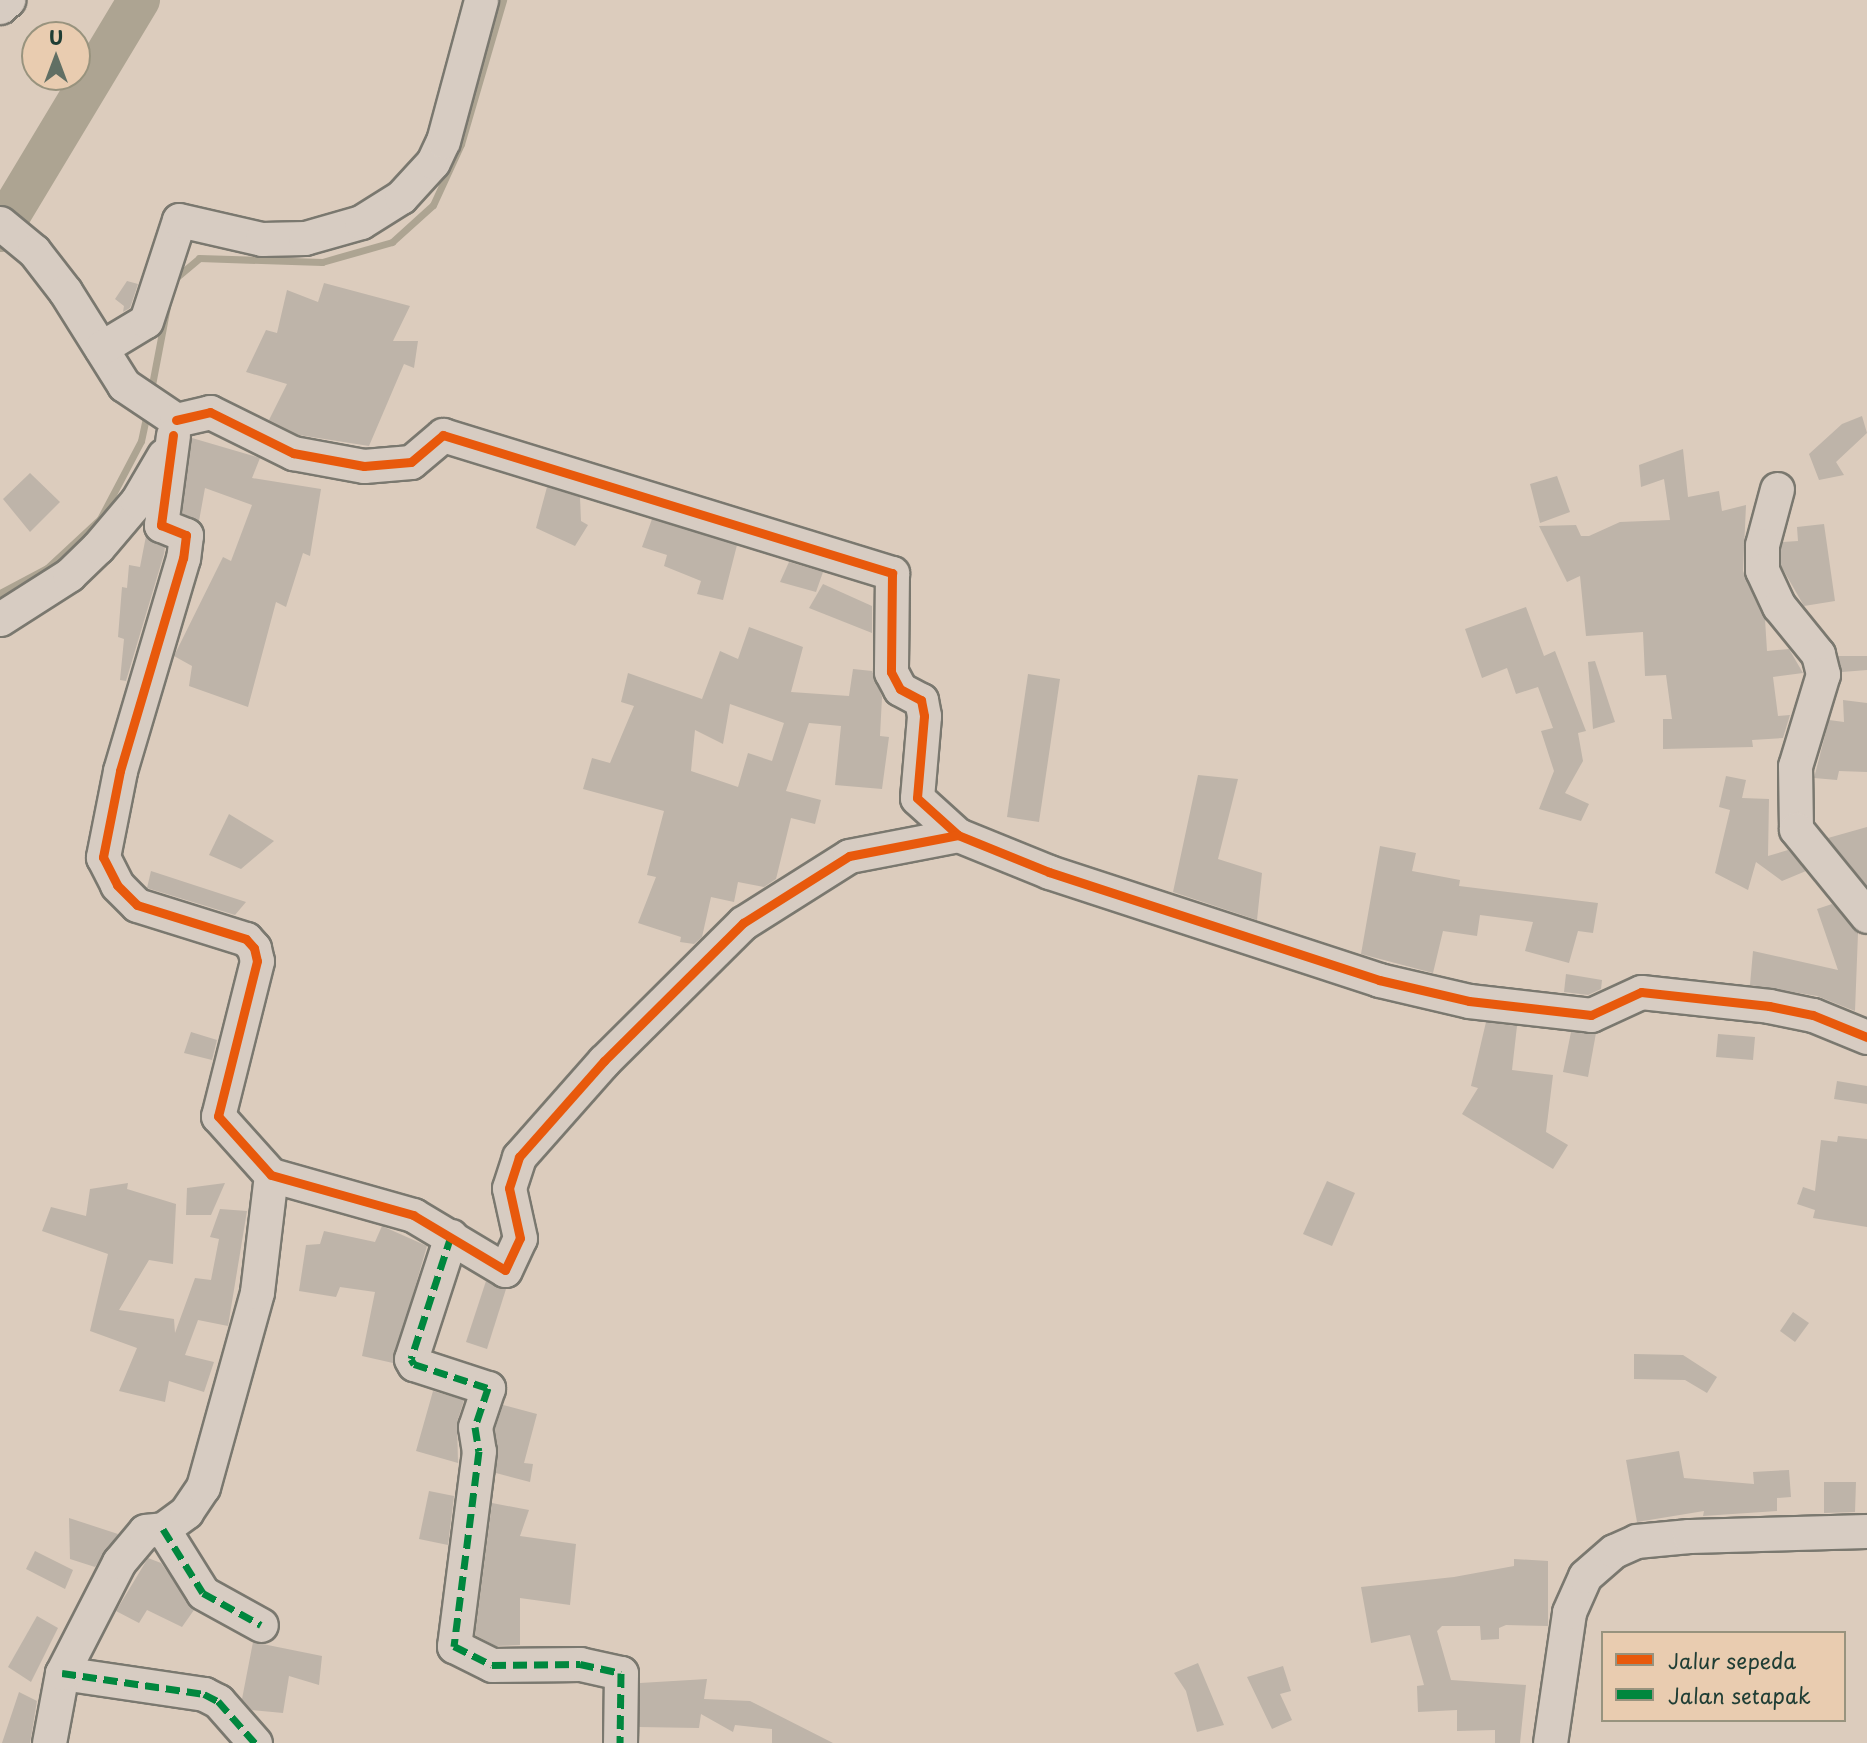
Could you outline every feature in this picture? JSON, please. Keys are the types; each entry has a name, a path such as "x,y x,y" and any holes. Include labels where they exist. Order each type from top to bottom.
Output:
{"street":[{"path":"0,7 8,0"},
{"path":"102,348 146,321 190,222 262,239 305,238 361,222 401,197 433,162 443,141 481,0"},
{"path":"0,223 34,251 129,390 172,423"},
{"path":"172,423 210,412 293,453 364,466 411,462 433,437 443,435 892,573 891,672 900,688 921,700 923,716 915,794 958,835 1049,872 1379,980 1469,1001 1591,1015 1641,992 1780,1008 1867,1037"},
{"path":"0,619 69,575 98,547 154,476 172,423"},
{"path":"172,423 161,525 186,535 158,655 120,771 103,857 117,885 137,905 246,939 254,948 257,961 218,1115 271,1175 339,1191 413,1216 452,1236 497,1268 508,1268 520,1238 509,1188 519,1157 604,1061 743,923 849,856 958,835"},
{"path":"1777,489 1762,545 1762,570 1779,606 1818,654 1823,674 1795,766 1796,829 1867,916"},
{"path":"49,1743 62,1673 132,1542 145,1531 163,1529 186,1512 203,1487 257,1292 271,1175"},
{"path":"452,1236 411,1359 414,1364 488,1388 475,1427 479,1451 454,1646 492,1665 580,1664 621,1673 620,1743"},
{"path":"163,1529 203,1593 261,1625"},
{"path":"1550,1743 1569,1612 1585,1576 1614,1550 1636,1541 1689,1536 1867,1531"},
{"path":"62,1673 204,1694 218,1701 256,1743"}],"building":[{"path":"127,281 138,284 130,308 123,312 124,306 115,299"},
{"path":"324,283 410,306 393,341 418,341 414,368 404,364 369,446 299,435 269,420 287,384 246,372 266,330 277,333 287,290 318,302"},
{"path":"1862,416 1867,433 1836,462 1844,475 1819,480 1809,454 1842,424"},
{"path":"192,438 260,458 252,478 321,489 310,556 303,553 286,607 276,602 248,707 189,686 192,666 174,656 223,557 231,561 252,505 205,488 199,521 182,513"},
{"path":"1683,449 1688,497 1719,491 1722,511 1746,505 1743,571 1765,619 1767,651 1789,649 1803,673 1773,677 1778,716 1790,715 1783,738 1752,740 1753,747 1663,749 1663,719 1672,719 1666,675 1645,676 1643,632 1586,636 1580,576 1567,582 1539,526 1576,525 1581,536 1589,536 1620,522 1670,520 1664,479 1641,487 1639,465"},
{"path":"30,473 60,502 30,532 3,499"},
{"path":"1557,476 1570,512 1540,523 1530,484"},
{"path":"547,487 580,497 581,521 588,525 575,546 536,528"},
{"path":"652,519 737,545 723,600 697,594 701,581 664,566 667,555 642,547"},
{"path":"1824,524 1835,601 1804,606 1781,566 1781,548 1783,542 1798,541 1797,527"},
{"path":"146,536 165,547 126,681 120,680 124,639 118,637 122,587 127,588 129,565 140,567"},
{"path":"789,562 823,572 816,592 780,582"},
{"path":"823,584 872,606 872,633 809,608"},
{"path":"1526,607 1544,656 1555,651 1586,731 1578,733 1583,761 1565,793 1589,804 1581,821 1539,809 1554,771 1541,731 1553,728 1538,687 1516,694 1507,668 1482,678 1465,629"},
{"path":"749,627 803,647 791,692 849,696 853,669 872,671 882,697 880,736 889,737 882,789 835,785 841,726 809,723 786,791 821,800 815,824 791,818 776,879 764,887 738,882 734,902 711,897 702,937 694,944 680,942 681,937 638,923 656,877 647,875 664,811 583,789 592,758 610,763 634,706 621,702 628,673 702,699 720,651 738,659","holes":["730,704 784,723 772,761 748,753 738,787 691,771 695,730 723,744"]},
{"path":"1838,656 1867,656 1867,670 1842,672"},
{"path":"1595,661 1615,722 1593,729 1588,662"},
{"path":"1028,674 1060,679 1039,822 1007,817"},
{"path":"1843,700 1867,703 1867,772 1839,771 1837,780 1814,778 1829,720 1844,722"},
{"path":"1198,775 1238,779 1218,859 1262,873 1257,920 1173,892"},
{"path":"1726,776 1746,780 1742,798 1769,799 1768,856 1788,850 1806,871 1782,881 1756,862 1748,890 1715,873 1730,810 1719,807"},
{"path":"229,814 274,841 241,869 209,855"},
{"path":"1867,827 1867,886 1828,838"},
{"path":"1380,846 1416,853 1412,871 1460,880 1459,886 1598,903 1593,933 1578,931 1569,963 1525,951 1533,922 1480,915 1477,936 1443,931 1433,973 1361,954"},
{"path":"151,871 246,902 235,915 147,888"},
{"path":"1832,904 1858,933 1855,1011 1817,996 1750,985 1753,951 1838,970 1817,909"},
{"path":"1566,974 1602,980 1601,989 1588,995 1564,992"},
{"path":"1486,1022 1517,1026 1512,1070 1553,1075 1546,1132 1568,1145 1553,1169 1462,1114 1478,1088 1471,1086"},
{"path":"191,1032 217,1040 212,1060 184,1053"},
{"path":"1571,1032 1596,1033 1588,1077 1563,1072"},
{"path":"1718,1034 1755,1037 1753,1060 1716,1057"},
{"path":"1837,1081 1867,1086 1867,1104 1834,1099"},
{"path":"1838,1136 1867,1139 1867,1227 1813,1218 1815,1210 1797,1204 1803,1187 1815,1191 1821,1140 1837,1142"},
{"path":"1327,1181 1355,1193 1332,1246 1303,1234"},
{"path":"128,1183 127,1189 176,1204 173,1264 149,1260 119,1310 174,1319 175,1333 195,1278 211,1280 219,1239 210,1237 220,1209 247,1211 228,1326 198,1320 185,1355 214,1362 204,1392 169,1381 165,1402 119,1391 137,1348 90,1331 108,1254 42,1231 51,1207 86,1216 90,1189"},
{"path":"225,1183 211,1215 186,1215 187,1188"},
{"path":"382,1226 427,1246 393,1363 362,1356 375,1292 340,1287 336,1297 299,1291 306,1245 320,1244 324,1231 375,1242"},
{"path":"486,1281 506,1289 487,1349 466,1342"},
{"path":"1793,1312 1809,1323 1795,1342 1780,1331"},
{"path":"1634,1354 1683,1355 1717,1377 1707,1393 1685,1380 1634,1379"},
{"path":"433,1391 464,1400 457,1422 458,1463 416,1451"},
{"path":"503,1405 537,1414 524,1463 533,1464 530,1482 496,1473 495,1429"},
{"path":"1679,1451 1684,1478 1754,1484 1753,1472 1789,1470 1791,1497 1777,1498 1777,1511 1703,1516 1704,1511 1637,1522 1626,1460"},
{"path":"1824,1482 1856,1482 1855,1512 1824,1513"},
{"path":"429,1491 454,1496 448,1545 419,1539"},
{"path":"492,1503 529,1510 520,1536 576,1544 570,1605 520,1598 520,1645 496,1646 475,1635"},
{"path":"69,1518 118,1534 95,1567 70,1559"},
{"path":"35,1551 73,1570 65,1589 26,1569"},
{"path":"148,1558 161,1563 194,1610 182,1627 147,1610 139,1623 116,1611"},
{"path":"1514,1559 1548,1561 1548,1626 1506,1625 1499,1628 1499,1639 1481,1640 1480,1626 1442,1626 1437,1631 1451,1680 1526,1685 1520,1743 1495,1743 1495,1730 1457,1731 1457,1710 1418,1712 1417,1686 1424,1685 1410,1635 1371,1643 1361,1587 1454,1577 1514,1566"},
{"path":"37,1616 58,1628 31,1682 8,1667"},
{"path":"253,1642 322,1656 319,1685 289,1676 283,1713 252,1710 242,1699"},
{"path":"1198,1663 1224,1725 1197,1732 1186,1691 1174,1673"},
{"path":"1283,1666 1291,1691 1280,1694 1292,1720 1272,1729 1247,1677"},
{"path":"707,1679 704,1699 750,1701 833,1743 772,1743 772,1729 735,1725 733,1732 701,1714 699,1728 639,1727 640,1683"},
{"path":"19,1692 37,1701 30,1743 2,1743"}],"waterway":[{"path":"0,231 139,0"},
{"path":"172,281 199,258 322,262 392,242 433,205 461,144 503,0"},
{"path":"151,390 167,306"},
{"path":"0,593 47,568 100,519 141,441 147,412"}],"marked path":[{"path":"451,1236 411,1359 414,1364 488,1388 475,1427 479,1451 454,1646 492,1665 580,1664 621,1673 620,1743"},
{"path":"163,1529 203,1593 261,1625"},
{"path":"62,1673 204,1694 218,1701 255,1743"}],"cycle path":[{"path":"176,420 210,412 293,453 364,466 411,462 443,435 892,573 891,672 900,689 921,700 924,716 917,798 958,835 1049,872 1379,980 1469,1001 1591,1015 1641,992 1769,1006 1813,1015 1867,1037"},
{"path":"173,435 161,525 186,535 183,558 120,771 103,857 117,885 137,905 246,939 254,948 257,961 218,1116 271,1175 413,1215 505,1270 520,1238 509,1188 519,1157 604,1061 743,923 849,856 958,835"}]}
